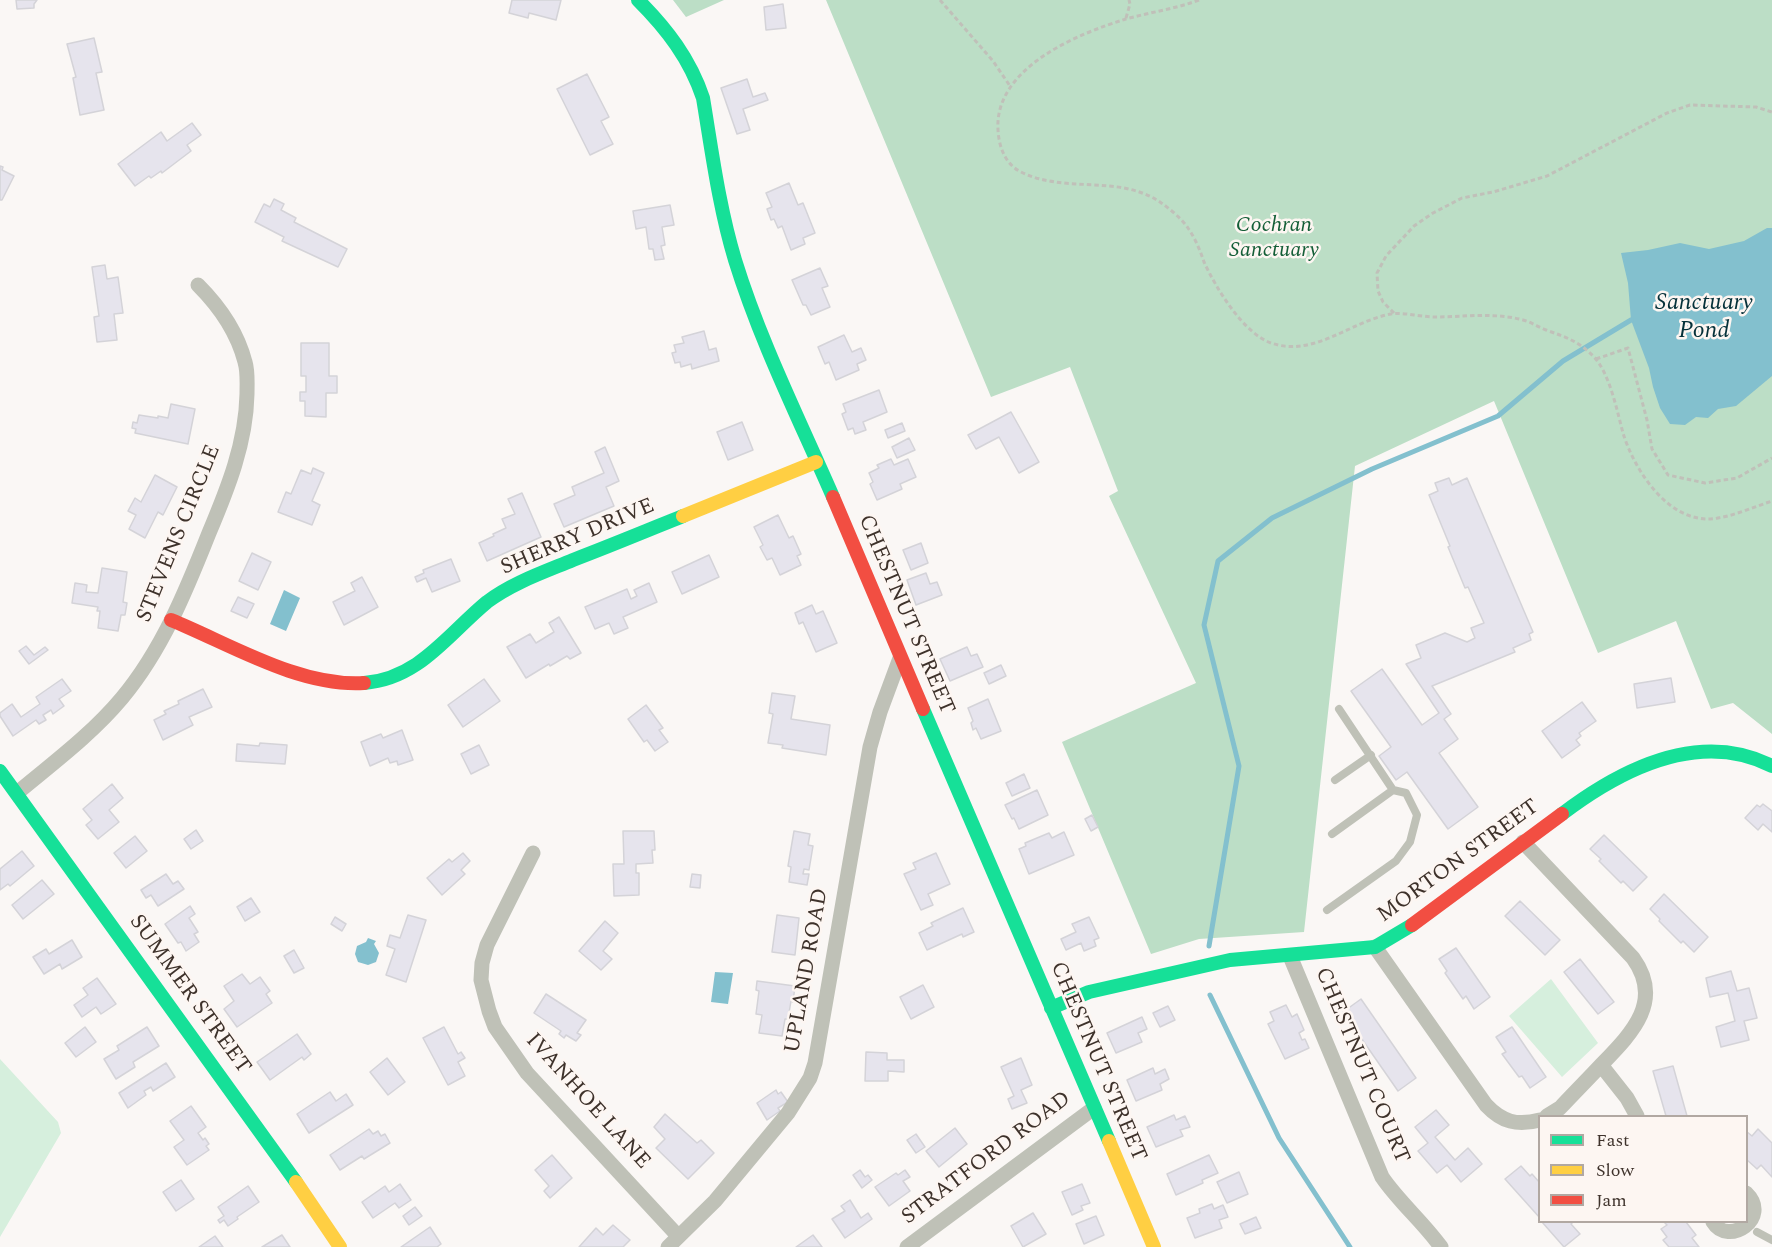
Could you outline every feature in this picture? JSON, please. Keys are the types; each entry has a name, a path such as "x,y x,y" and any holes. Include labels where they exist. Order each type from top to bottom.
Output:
{"street":[{"name":"CHESTNUT STREET","path":"638,0 657,18 675,41 688,59 698,81 703,98 720,201 735,259 764,340 1154,1247"},
{"name":"STEVENS CIRCLE","path":"17,793 96,727 117,705 148,661 188,587 238,459 246,420 246,363 231,325 217,304 198,285"},
{"name":"SHERRY DRIVE","path":"171,620 288,670 315,679 336,683 373,683 390,678 426,659 445,644 490,600 506,590 537,575 816,462"},
{"name":"UPLAND ROAD","path":"673,1242 715,1201 756,1153 788,1113 810,1078 815,1063 838,938 870,747 879,712 900,657"},
{"name":"MORTON STREET","path":"1051,1008 1089,992 1230,960 1375,946 1403,932 1592,790 1614,778 1661,758 1685,753 1723,751 1772,766"},
{"name":"SUMMER STREET","path":"0,771 273,1147 340,1247"},
{"path":"1523,842 1633,958 1643,975 1646,995 1639,1022 1621,1046 1560,1108 1549,1115"},
{"name":"IVANHOE LANE","path":"533,853 487,945 482,963 481,980 495,1028 527,1073 673,1242"},
{"path":"1375,946 1494,1114 1509,1122 1530,1123 1538,1120"},
{"name":"CHESTNUT COURT","path":"1290,956 1382,1177 1392,1192 1424,1224 1441,1247"},
{"path":"1602,1065 1627,1098 1636,1115"},
{"name":"STRATFORD ROAD","path":"907,1247 1094,1108"},
{"path":"1714,1223 1718,1233 1732,1242 1743,1241 1757,1232 1762,1223 1762,1212 1758,1202 1748,1195"}],"lane":[{"path":"1327,910 1396,861 1410,842 1417,815 1406,793 1393,790 1339,709"},
{"path":"1335,780 1371,755"},
{"path":"1332,834 1393,790"},
{"path":"1757,1232 1772,1240"}],"path":[{"path":"940,0 993,61 1010,86"},
{"path":"1126,20 1129,0"},
{"path":"1199,0 1098,29 1056,49 1023,71 1010,86 997,121 998,141 1007,162 1020,172 1047,181 1067,184 1115,185 1159,201 1188,227 1206,265 1233,309 1248,328 1270,343 1291,346 1314,343 1335,337 1370,320 1394,313 1437,317 1479,314 1524,320 1570,338 1596,359 1610,387 1633,457 1646,479 1673,509 1697,519 1716,519 1772,501"},
{"path":"1394,313 1380,296 1377,273 1386,256 1414,226 1433,213 1462,198 1493,192 1547,176 1666,112 1690,105 1756,107 1772,112"},
{"path":"1596,359 1628,348 1647,420 1652,449 1668,475 1705,483 1737,478 1772,458"}],"green space":[{"path":"673,0 724,0 686,17"},
{"name":"Cochran Sanctuary","path":"826,0 1772,0 1772,734 1733,703 1711,709 1676,621 1598,653 1494,401 1355,466 1304,932 1199,939 1151,954 1062,742 1196,683 1109,496 1118,491 1070,367 991,397"},
{"path":"1551,979 1598,1043 1562,1077 1509,1016"},
{"path":"0,1059 58,1122 61,1133 0,1237"}],"water":[{"name":"Sanctuary Pond","path":"1767,228 1772,228 1772,376 1736,406 1718,409 1708,418 1696,417 1685,425 1670,424 1660,408 1649,368 1631,320 1628,283 1621,253 1680,243 1709,249 1744,241"},
{"path":"284,590 300,598 286,631 270,624"},
{"path":"368,938 376,941 374,944 379,953 376,962 368,965 358,962 355,954 357,946 366,942"},
{"path":"715,972 733,973 728,1004 711,1002"}],"building":[{"path":"16,0 37,0 34,8 17,9"},
{"path":"512,0 561,0 556,20 529,13 528,18 509,13"},
{"path":"783,4 786,28 766,30 764,7"},
{"path":"94,38 102,72 96,73 104,110 80,115 73,78 76,77 67,44"},
{"path":"587,74 609,117 601,121 613,144 590,155 557,89"},
{"path":"747,79 753,97 765,93 768,100 743,109 750,130 737,134 721,88"},
{"path":"192,123 201,135 187,145 191,151 162,173 161,171 151,178 149,176 135,186 118,164 161,132 167,141"},
{"path":"0,166 3,167 2,170 14,176 2,200 0,200"},
{"path":"789,183 798,205 803,203 815,233 803,238 805,244 791,250 782,226 778,228 774,219 771,220 767,209 772,207 766,193"},
{"path":"274,199 284,204 281,210 296,218 294,222 347,249 338,267 282,241 284,237 255,222 264,204 270,207"},
{"path":"670,205 674,225 662,227 665,245 661,246 664,259 655,260 653,249 649,249 646,227 636,229 633,211"},
{"path":"105,265 107,279 118,277 123,313 114,314 117,340 97,342 94,317 99,316 92,267"},
{"path":"820,268 828,286 822,288 830,307 811,315 806,305 803,305 792,280"},
{"path":"704,331 709,350 716,348 719,361 692,369 691,364 681,367 680,362 675,363 672,353 676,352 674,345 684,343 682,337"},
{"path":"844,335 852,352 861,348 866,360 857,364 859,370 836,380 829,362 825,364 818,347"},
{"path":"301,343 329,343 329,376 337,376 337,393 326,393 326,417 305,416 305,401 300,401 300,392 306,392 306,376 301,376"},
{"path":"879,390 887,412 863,422 866,430 855,434 853,428 848,430 842,414 846,412 843,404"},
{"path":"171,404 195,409 188,444 135,433 136,429 132,428 133,422 137,423 139,415 168,418"},
{"path":"1011,412 1039,462 1019,473 999,437 976,449 968,435"},
{"path":"742,422 753,450 728,460 717,432"},
{"path":"902,423 905,431 888,438 885,430"},
{"path":"909,438 915,450 897,458 892,447"},
{"path":"605,447 619,481 606,487 614,506 564,527 554,504 575,495 572,487 604,473 595,452"},
{"path":"891,459 894,465 908,459 916,477 900,484 902,489 877,500 870,484 873,482 869,473 879,468 877,465"},
{"path":"313,468 324,473 312,501 320,505 312,525 278,512 286,492 291,494 301,470 311,474"},
{"path":"155,475 177,487 163,515 158,512 145,538 129,529 136,515 128,511 135,498 141,502"},
{"path":"1449,478 1452,485 1467,478 1533,632 1529,634 1531,640 1513,648 1515,652 1432,686 1451,714 1444,719 1458,739 1439,753 1478,807 1448,829 1407,772 1396,780 1379,756 1391,747 1351,691 1382,669 1422,725 1439,713 1406,664 1421,658 1416,645 1445,633 1467,642 1475,638 1471,628 1484,623 1468,587 1465,588 1429,495 1438,491 1435,483"},
{"path":"522,493 541,537 487,561 479,543 506,528 502,519 515,514 508,499"},
{"path":"778,515 789,538 793,536 801,554 797,556 801,565 780,575 772,558 767,560 754,527"},
{"path":"921,543 928,563 911,570 903,550"},
{"path":"252,553 271,562 258,590 239,581"},
{"path":"709,555 719,577 682,594 672,572"},
{"path":"451,559 460,581 432,592 426,578 417,582 415,577 424,573 423,570"},
{"path":"102,568 127,572 123,602 127,603 125,615 121,615 118,631 98,628 100,611 97,611 98,607 72,603 75,583 87,585 86,592 98,593"},
{"path":"926,573 930,584 937,582 942,595 916,605 907,580"},
{"path":"362,577 378,607 344,625 333,602 355,591 351,583"},
{"path":"649,583 657,602 623,617 628,628 614,634 609,623 595,629 585,607 627,589 631,599 637,596 634,590"},
{"path":"238,597 254,604 247,618 231,611"},
{"path":"812,605 816,614 823,611 837,643 816,652 803,622 799,624 795,613"},
{"path":"559,617 581,653 570,659 567,656 550,666 549,664 526,678 507,647 530,634 536,643 554,632 549,623"},
{"path":"26,646 34,655 45,647 48,650 29,664 19,651"},
{"path":"967,647 971,656 977,654 983,667 950,681 940,659"},
{"path":"1001,665 1006,676 989,684 984,673"},
{"path":"1671,678 1675,702 1637,708 1634,684"},
{"path":"62,679 71,691 59,699 64,706 53,714 51,710 43,715 46,720 39,724 36,720 13,736 0,713 12,704 21,717 40,704 36,697"},
{"path":"484,679 500,701 463,727 448,705"},
{"path":"203,689 212,707 189,717 193,725 163,740 154,720 166,714 164,711 179,704 178,701"},
{"path":"772,693 795,696 791,719 830,725 826,755 782,748 783,745 768,743 773,714 769,713"},
{"path":"988,699 1001,731 981,739 976,728 973,730 971,723 973,721 968,708"},
{"path":"1582,702 1596,721 1579,733 1581,736 1576,740 1580,745 1562,758 1542,731"},
{"path":"646,705 663,728 659,730 668,742 655,751 647,740 644,742 628,719"},
{"path":"402,730 413,760 398,765 397,761 390,763 388,758 370,766 361,742 381,734 383,738"},
{"path":"260,743 287,745 285,764 236,761 237,744 259,746"},
{"path":"479,745 489,765 471,774 461,754"},
{"path":"1024,774 1030,788 1012,796 1006,783"},
{"path":"112,784 123,798 109,810 119,822 98,839 86,825 92,820 83,809"},
{"path":"1037,790 1048,815 1019,829 1005,805"},
{"path":"1763,804 1772,811 1772,832 1763,824 1758,830 1745,818 1757,805 1760,807"},
{"path":"1092,815 1098,827 1091,831 1085,819"},
{"path":"196,830 203,841 191,849 184,839"},
{"path":"623,831 654,831 653,863 636,864 636,873 639,873 639,895 614,896 613,864 624,864"},
{"path":"794,831 810,834 808,845 813,846 809,870 804,869 803,874 809,874 807,885 789,882 791,867 788,866"},
{"path":"1064,832 1074,855 1029,874 1019,849 1026,846 1025,843 1049,833 1052,838"},
{"path":"1604,835 1647,877 1633,891 1623,881 1621,883 1590,849"},
{"path":"135,836 147,851 126,868 114,853"},
{"path":"22,851 34,866 10,886 8,884 0,890 0,869"},
{"path":"463,853 470,861 461,870 465,874 442,895 427,878 449,859 452,862"},
{"path":"936,853 950,884 928,894 933,905 921,910 904,874 916,869 913,863"},
{"path":"166,874 173,884 178,881 184,889 158,906 151,895 146,898 141,890"},
{"path":"692,874 701,875 700,888 690,887"},
{"path":"42,880 54,894 23,919 12,905"},
{"path":"1664,894 1708,937 1694,952 1683,941 1681,943 1650,909"},
{"path":"251,898 260,912 245,921 237,907"},
{"path":"1520,901 1560,940 1545,955 1505,916"},
{"path":"190,906 195,914 189,918 198,932 194,934 199,942 186,951 165,924"},
{"path":"963,908 974,932 963,937 962,934 927,950 919,933 933,926 931,923"},
{"path":"408,915 426,920 406,982 386,975 395,949 387,946 390,935 400,938"},
{"path":"777,915 799,918 795,955 772,952"},
{"path":"335,917 346,924 342,931 331,924"},
{"path":"1089,917 1099,938 1094,940 1096,946 1084,951 1081,943 1066,950 1061,939 1076,932 1072,924"},
{"path":"605,921 618,933 603,951 612,959 601,970 579,951"},
{"path":"72,940 82,957 62,969 60,964 44,974 33,957 46,949 49,954"},
{"path":"1456,948 1490,997 1474,1009 1466,996 1463,999 1445,973 1447,971 1439,959"},
{"path":"294,950 304,968 294,973 284,956"},
{"path":"1580,959 1614,1002 1598,1014 1564,972"},
{"path":"1731,971 1737,991 1749,988 1757,1018 1744,1021 1749,1040 1721,1047 1716,1027 1735,1021 1728,993 1710,997 1706,978"},
{"path":"242,974 250,984 260,977 270,991 266,994 272,1003 237,1027 224,1009 234,1001 224,986"},
{"path":"97,978 116,1004 101,1014 96,1007 82,1017 74,1005 88,995 83,988"},
{"path":"757,981 795,986 793,1002 791,1001 788,1019 785,1019 782,1036 759,1033 762,1015 756,1014 759,991 756,990"},
{"path":"923,985 934,1007 911,1019 900,997"},
{"path":"546,994 586,1020 577,1033 581,1035 576,1041 566,1035 564,1038 559,1034 561,1031 534,1013"},
{"path":"1361,999 1416,1078 1398,1091 1343,1012"},
{"path":"1286,1005 1292,1017 1297,1014 1304,1030 1299,1033 1309,1048 1285,1059 1268,1024 1274,1021 1270,1012"},
{"path":"1168,1006 1175,1020 1160,1027 1153,1013"},
{"path":"1142,1017 1147,1029 1138,1033 1142,1042 1116,1053 1107,1033"},
{"path":"85,1027 96,1042 76,1057 65,1043"},
{"path":"147,1027 159,1046 133,1062 135,1067 116,1079 104,1059 119,1050 117,1046"},
{"path":"444,1027 458,1054 461,1052 465,1058 458,1062 465,1076 448,1085 423,1038"},
{"path":"1512,1027 1546,1077 1530,1088 1502,1054 1506,1052 1496,1037"},
{"path":"297,1034 311,1054 304,1060 302,1057 270,1080 257,1062"},
{"path":"866,1052 887,1053 887,1060 904,1060 904,1072 888,1071 888,1081 865,1081"},
{"path":"387,1058 405,1082 388,1095 370,1072"},
{"path":"1021,1058 1032,1085 1021,1090 1027,1103 1012,1109 1008,1099 1014,1096 1001,1067"},
{"path":"166,1063 175,1077 153,1091 151,1087 144,1091 146,1095 128,1108 119,1093"},
{"path":"1673,1066 1687,1115 1666,1115 1653,1071"},
{"path":"1153,1068 1155,1074 1165,1069 1169,1079 1160,1084 1162,1090 1136,1101 1127,1080"},
{"path":"776,1090 778,1094 781,1092 788,1102 778,1108 780,1111 767,1120 757,1103"},
{"path":"330,1092 336,1101 346,1094 353,1105 309,1133 297,1114"},
{"path":"191,1106 206,1127 198,1133 209,1144 206,1146 209,1150 187,1165 174,1147 184,1140 170,1121"},
{"path":"1436,1110 1449,1125 1435,1137 1455,1160 1468,1148 1482,1164 1461,1182 1447,1165 1437,1173 1418,1151 1428,1143 1415,1127"},
{"path":"665,1114 697,1143 701,1140 714,1153 688,1179 656,1148 665,1139 654,1127"},
{"path":"1174,1115 1176,1120 1185,1116 1190,1127 1180,1130 1183,1136 1156,1147 1147,1127"},
{"path":"955,1128 967,1144 939,1167 926,1151"},
{"path":"369,1129 373,1134 378,1131 381,1136 385,1134 390,1143 364,1159 362,1156 340,1170 330,1155"},
{"path":"1758,1129 1772,1143 1772,1177 1761,1165 1757,1169 1748,1161 1748,1133 1752,1136"},
{"path":"916,1134 925,1147 916,1153 907,1140"},
{"path":"552,1155 572,1178 550,1198 544,1191 549,1186 535,1170"},
{"path":"1209,1155 1218,1173 1202,1180 1203,1183 1176,1195 1167,1174"},
{"path":"1521,1166 1530,1176 1532,1174 1538,1181 1538,1216 1505,1179"},
{"path":"860,1170 865,1177 868,1175 872,1180 862,1188 853,1175"},
{"path":"905,1170 910,1177 903,1181 910,1191 889,1206 875,1187 896,1173 898,1175"},
{"path":"1239,1172 1248,1194 1227,1203 1217,1182"},
{"path":"181,1180 194,1199 176,1211 163,1192"},
{"path":"400,1184 411,1200 399,1208 395,1203 373,1218 362,1202 385,1186 389,1192"},
{"path":"1082,1184 1090,1203 1081,1206 1083,1210 1072,1215 1062,1192"},
{"path":"248,1186 259,1202 228,1226 224,1220 220,1223 218,1220 224,1216 218,1207"},
{"path":"850,1200 861,1218 868,1213 872,1219 845,1238 832,1219 845,1211 841,1206"},
{"path":"1212,1204 1214,1209 1223,1205 1228,1217 1219,1220 1222,1228 1195,1238 1187,1218 1200,1213 1199,1209"},
{"path":"415,1207 422,1216 409,1225 403,1216"},
{"path":"1033,1213 1046,1234 1023,1247 1011,1226"},
{"path":"1096,1216 1104,1235 1084,1244 1076,1224"},
{"path":"1256,1217 1261,1228 1245,1234 1240,1224"},
{"path":"1543,1223 1572,1223 1580,1234 1564,1247"},
{"path":"1665,1223 1687,1223 1696,1235 1692,1238 1699,1247 1669,1247 1663,1240 1667,1237 1661,1229 1667,1225"},
{"path":"613,1225 630,1240 623,1247 579,1247 596,1228 603,1235"},
{"path":"430,1227 441,1244 437,1247 401,1247"},
{"path":"282,1235 290,1247 262,1247"},
{"path":"813,1235 822,1247 796,1247"},
{"path":"215,1236 223,1247 199,1247"}],"waterway":[{"path":"1209,946 1239,766 1204,625 1218,561 1272,518 1372,469 1498,416 1563,361 1631,320"},
{"path":"1210,995 1279,1138 1350,1247"}],"traffic: fast":[{"path":"638,0 659,22 676,45 698,84 703,98 720,200 735,260 768,350 833,497"},
{"path":"364,683 383,680 417,664 487,602 518,584 683,516"},
{"path":"923,709 1109,1141"},
{"path":"1562,814 1609,783 1635,770 1689,753 1717,752 1744,756 1772,766"},
{"path":"0,771 296,1182"},
{"path":"1051,1008 1089,992 1230,960 1375,947 1412,925"}],"traffic: slow":[{"path":"683,516 816,462"},
{"path":"1109,1141 1154,1247"},
{"path":"296,1182 340,1247"}],"traffic: jam":[{"path":"833,497 923,709"},
{"path":"171,620 241,652 290,671 339,682 364,683"},
{"path":"1412,925 1562,814"}]}
